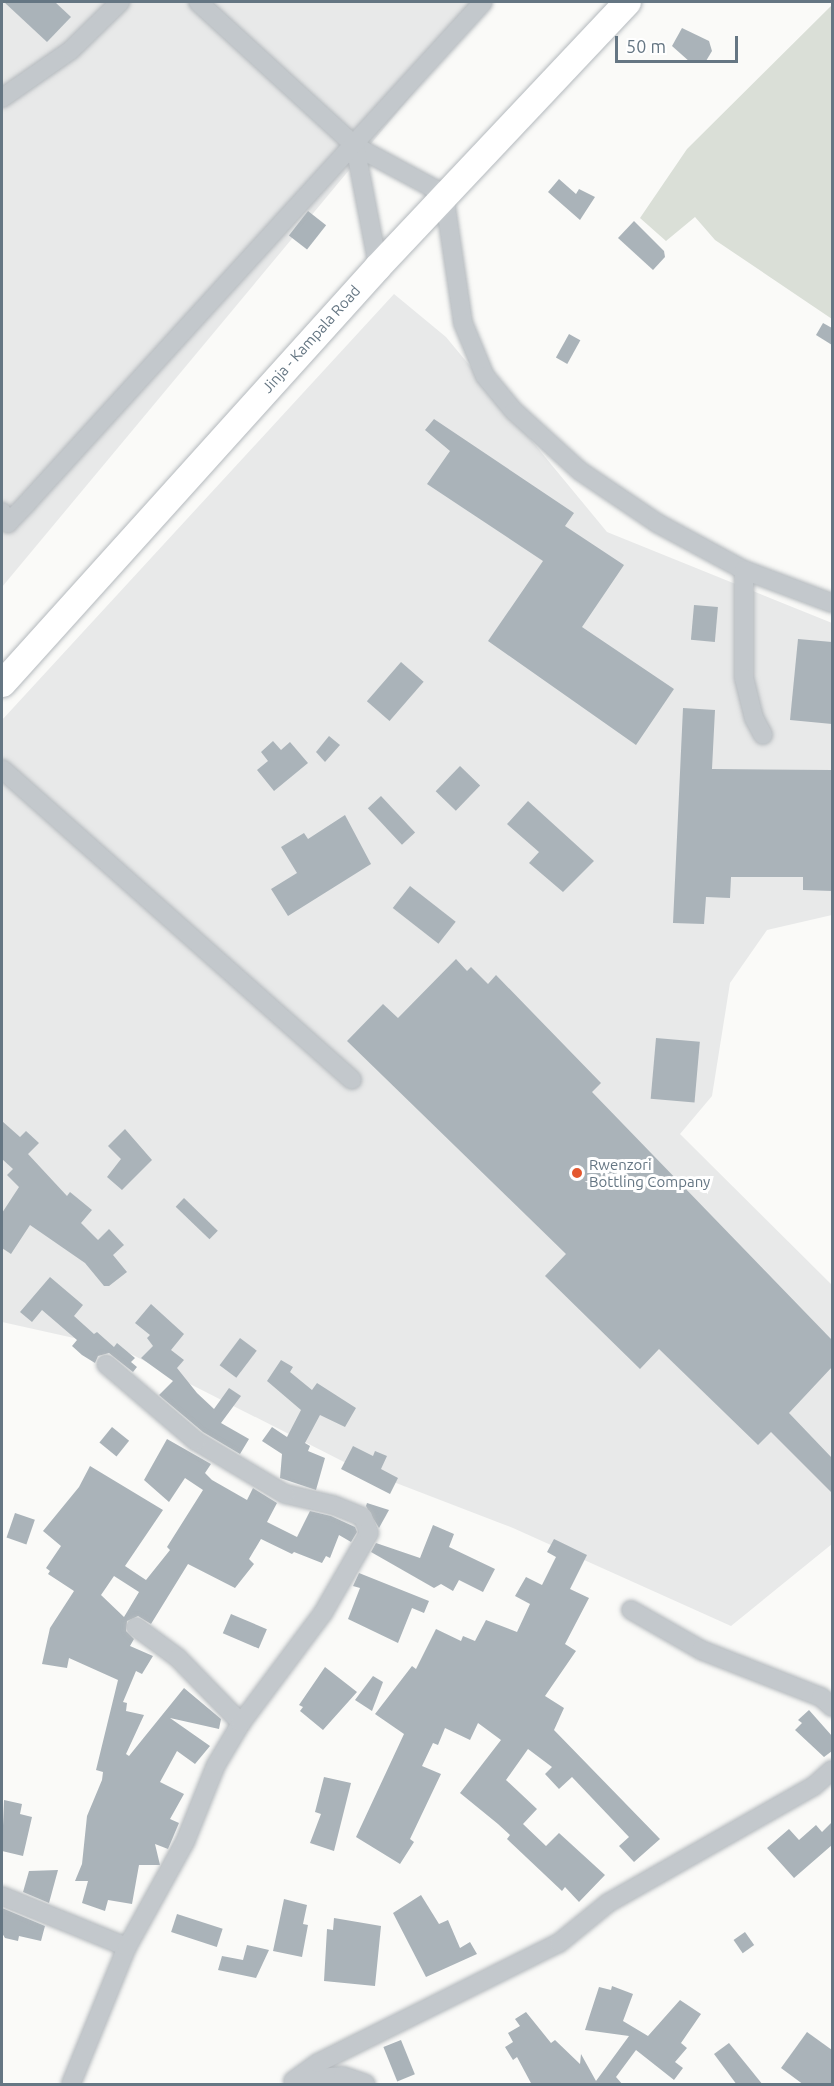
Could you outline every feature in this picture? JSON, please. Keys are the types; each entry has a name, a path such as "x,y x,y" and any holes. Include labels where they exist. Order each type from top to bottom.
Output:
{"highway":[{"name":"Jinja - Kampala Road","path":"2,683 444,194 627,2"}],"street":[{"path":"2,98 71,50 120,2"},
{"path":"198,2 355,146 444,194 463,323 485,376 497,392 589,477 657,523 744,570 832,603"},
{"path":"4,522 355,146 483,2"},
{"path":"355,146 378,266"},
{"path":"744,570 744,678 754,718 763,735"},
{"path":"2,769 352,1080"},
{"path":"71,2085 127,1947 161,1891 216,1764 241,1723 323,1613 369,1533 363,1517 333,1505 285,1494 196,1442 106,1364"},
{"path":"631,1610 701,1650 821,1697 832,1707"},
{"path":"136,1627 178,1658 241,1723"},
{"path":"290,2083 318,2063 559,1943 608,1903 814,1786 832,1770"},
{"path":"2,1896 127,1947"},
{"path":"290,2083 343,2076 366,2085"}],"shaded area":[{"path":"2,2 489,2 2,587"},
{"path":"832,5 832,319 715,240 695,217 666,241 640,218 687,149"},
{"path":"394,294 446,337 607,532 832,623 832,915 767,930 730,983 712,1096 680,1134 832,1285 832,1544 731,1626 513,1528 352,1466 119,1348 2,1322 2,720"}],"building":[{"path":"4,2 55,2 71,17 47,42"},
{"path":"682,28 709,41 712,51 706,61 690,62 672,46"},
{"path":"559,179 576,194 579,189 595,197 580,220 548,192"},
{"path":"308,211 326,225 307,250 289,235"},
{"path":"634,221 664,251 665,257 653,270 618,238"},
{"path":"823,323 832,328 832,345 816,335"},
{"path":"569,334 580,340 567,364 556,358"},
{"path":"434,419 574,513 565,526 624,565 582,627 674,689 636,745 488,641 543,561 427,484 450,451 425,430"},
{"path":"694,605 718,607 715,642 691,640"},
{"path":"798,639 832,642 832,724 790,720"},
{"path":"401,662 424,682 390,721 367,701"},
{"path":"683,708 715,710 712,769 832,770 832,891 803,890 803,877 731,877 730,898 706,897 704,924 673,923"},
{"path":"329,736 340,745 325,762 316,752"},
{"path":"273,741 281,750 290,742 308,763 274,791 257,770 268,761 261,752"},
{"path":"460,766 480,785 456,811 436,791"},
{"path":"381,796 415,833 402,845 368,808"},
{"path":"528,801 594,861 563,892 529,863 539,852 507,824"},
{"path":"345,815 371,864 288,916 271,889 297,873 281,847 304,833 308,839"},
{"path":"410,886 456,922 438,944 393,908"},
{"name":"Rwenzori Bottling Company","path":"456,959 467,971 471,967 488,984 496,975 601,1083 592,1092 832,1340 832,1367 789,1413 832,1458 832,1493 771,1432 758,1445 659,1349 640,1369 545,1276 566,1254 347,1041 383,1004 398,1018"},
{"path":"656,1038 700,1042 695,1103 651,1099"},
{"path":"2,1121 20,1137 26,1131 39,1143 28,1154 67,1196 70,1192 92,1210 81,1223 98,1240 109,1229 124,1245 113,1255 127,1272 109,1286 104,1286 85,1263 30,1225 11,1254 2,1248 2,1213 19,1187 7,1175 13,1169 2,1159"},
{"path":"125,1129 152,1160 122,1190 107,1177 121,1159 108,1146"},
{"path":"184,1198 218,1231 209,1239 176,1207"},
{"path":"50,1277 83,1305 74,1316 94,1334 97,1332 114,1347 117,1343 135,1358 131,1362 137,1367 133,1372 109,1353 98,1356 95,1363 82,1355 72,1346 77,1340 42,1310 32,1322 20,1312"},
{"path":"151,1304 184,1334 171,1350 184,1360 177,1368 197,1393 214,1409 229,1388 241,1396 221,1423 249,1439 240,1454 203,1432 159,1395 173,1381 141,1358 153,1346 147,1338 150,1335 135,1323"},
{"path":"240,1338 257,1351 236,1378 220,1365"},
{"path":"281,1360 293,1367 290,1372 312,1390 317,1383 356,1408 345,1427 320,1415 305,1443 310,1446 308,1451 325,1458 316,1490 280,1478 282,1454 262,1441 272,1427 287,1437 301,1410 267,1381"},
{"path":"112,1427 129,1441 117,1456 99,1443"},
{"path":"167,1439 211,1464 205,1473 212,1480 247,1500 253,1488 277,1503 267,1522 297,1537 310,1511 331,1516 355,1527 357,1532 351,1542 339,1535 330,1558 326,1556 322,1563 294,1552 292,1554 261,1539 249,1559 254,1564 235,1588 188,1564 151,1624 138,1616 127,1621 126,1631 134,1639 130,1646 153,1656 142,1674 136,1671 123,1702 127,1703 126,1711 144,1715 126,1754 129,1756 184,1688 221,1719 219,1729 170,1718 210,1746 195,1764 177,1751 160,1782 184,1794 170,1819 179,1823 168,1849 155,1844 160,1865 139,1865 132,1904 108,1900 105,1911 82,1903 88,1881 75,1881 82,1864 87,1816 102,1780 103,1772 96,1770 118,1680 69,1658 67,1668 42,1664 50,1628 74,1591 48,1574 50,1571 46,1568 61,1546 43,1531 79,1487 90,1466 163,1510 125,1566 146,1580 170,1550 167,1547 203,1490 185,1478 169,1502 144,1480","holes":["114,1576 139,1592 124,1617 101,1595"]},
{"path":"353,1446 373,1456 375,1451 387,1456 381,1469 398,1478 390,1494 341,1469"},
{"path":"367,1503 389,1510 379,1528 366,1506"},
{"path":"15,1513 35,1520 26,1544 7,1538"},
{"path":"433,1525 454,1534 449,1547 495,1569 483,1592 459,1580 453,1591 441,1584 434,1588 371,1552 376,1543 420,1558"},
{"path":"554,1539 587,1555 570,1589 589,1598 565,1644 576,1651 545,1696 564,1708 554,1730 660,1839 634,1862 619,1846 629,1837 572,1777 559,1789 545,1774 552,1767 528,1749 506,1780 537,1809 523,1824 546,1846 559,1833 605,1875 579,1902 565,1887 562,1891 507,1839 510,1835 460,1793 501,1740 478,1723 470,1740 445,1728 438,1745 433,1743 422,1766 441,1774 410,1839 414,1842 400,1864 356,1837 404,1734 375,1714 412,1666 416,1669 436,1629 461,1641 463,1636 475,1641 486,1620 517,1632 530,1604 515,1596 526,1577 542,1585 556,1557 547,1552"},
{"path":"359,1573 429,1601 424,1613 412,1608 398,1643 348,1619 360,1588 353,1586"},
{"path":"231,1614 267,1629 259,1649 223,1633"},
{"path":"325,1667 357,1692 323,1730 300,1711 303,1707 299,1705"},
{"path":"373,1676 383,1682 372,1711 355,1700"},
{"path":"809,1710 832,1736 832,1751 824,1757 795,1730 802,1723 798,1720"},
{"path":"324,1777 351,1783 334,1851 310,1843 321,1814 315,1812"},
{"path":"4,1800 22,1804 20,1814 32,1817 23,1856 2,1851"},
{"path":"832,1822 832,1845 794,1878 767,1848 789,1829 799,1840 816,1825 822,1832"},
{"path":"58,1870 49,1903 23,1892 29,1871"},
{"path":"421,1895 439,1924 448,1920 460,1948 470,1942 477,1954 426,1977 393,1913"},
{"path":"284,1899 307,1905 303,1924 308,1925 302,1957 273,1951"},
{"path":"2,1908 45,1926 41,1941 19,1936 18,1941 5,1938 2,1933"},
{"path":"177,1914 223,1929 217,1947 171,1932"},
{"path":"334,1918 381,1926 375,1986 324,1981 327,1929 333,1930"},
{"path":"745,1932 754,1945 743,1953 734,1940"},
{"path":"247,1945 269,1950 256,1978 218,1970 222,1956 243,1960"},
{"path":"612,1986 633,1994 623,2021 648,2036 680,2000 701,2014 681,2043 687,2048 675,2062 683,2068 674,2080 636,2050 616,2077 623,2085 532,2085 517,2057 513,2060 505,2047 513,2042 508,2033 520,2026 515,2019 526,2012 551,2043 555,2040 580,2064 581,2054 596,2081 629,2036 585,2030 599,1987 611,1990"},
{"path":"807,2032 832,2050 832,2085 804,2085 781,2068"},
{"path":"401,2040 415,2074 397,2081 383,2047"},
{"path":"729,2043 763,2085 737,2085 714,2054"}],"place":[{"name":"Rwenzori Bottling Company","path":"577,1173"}]}
